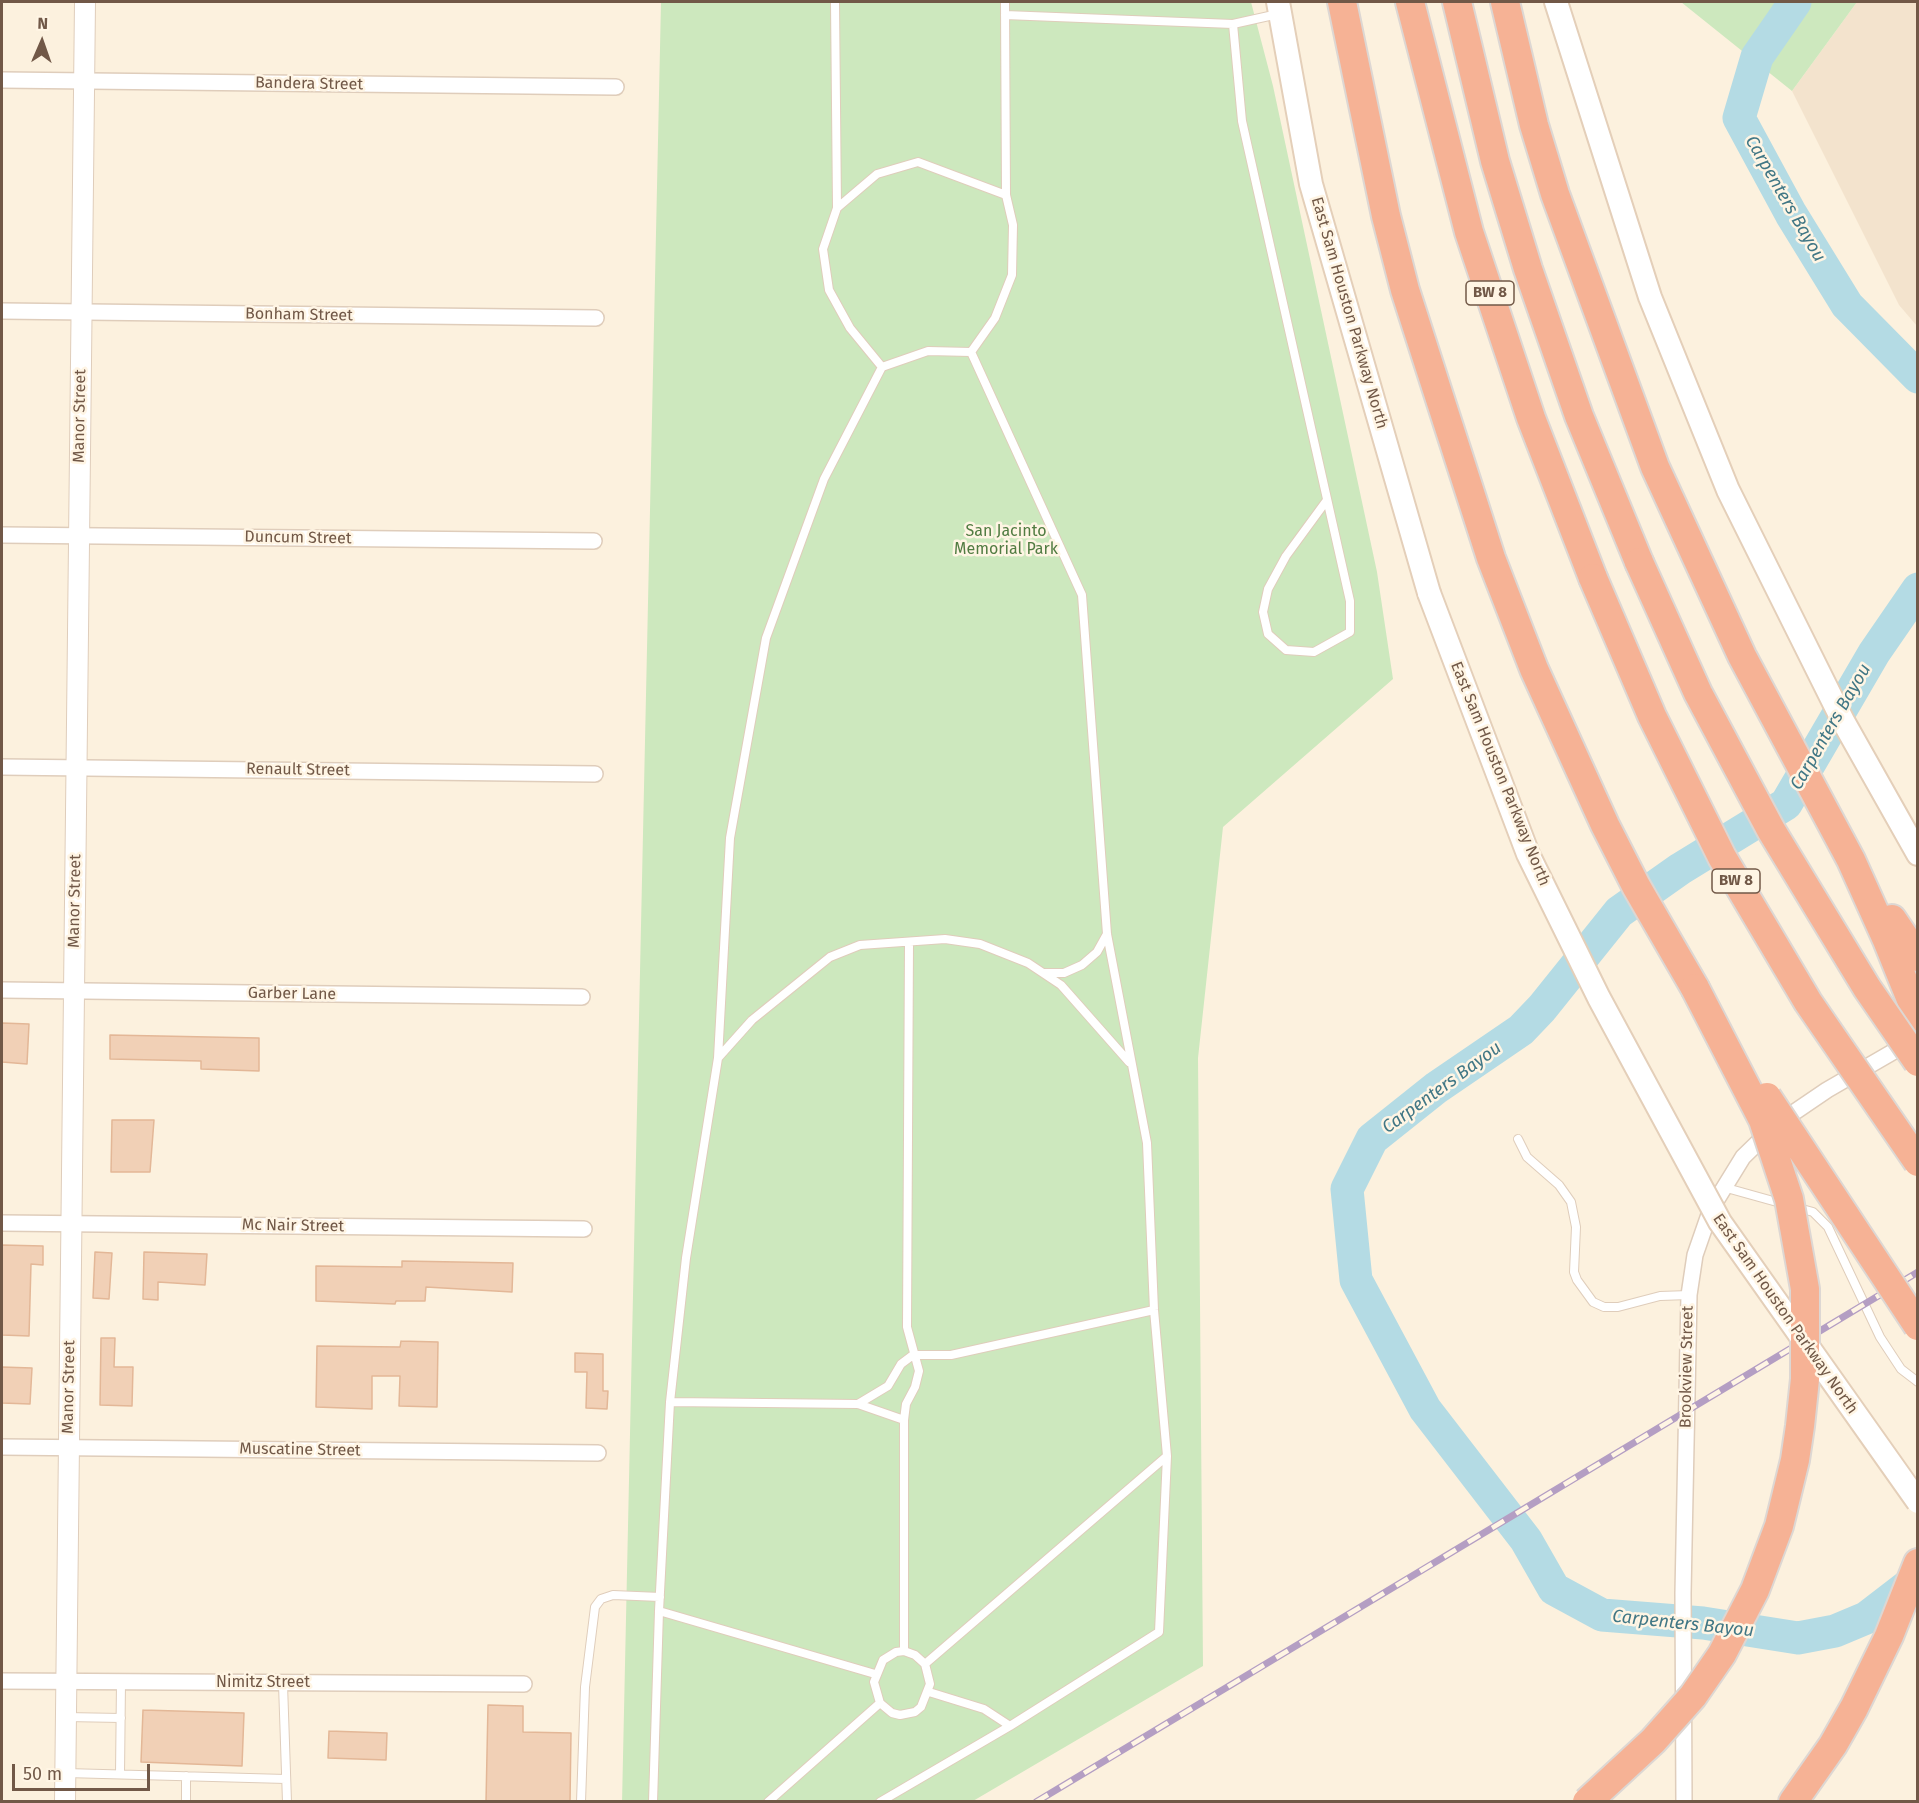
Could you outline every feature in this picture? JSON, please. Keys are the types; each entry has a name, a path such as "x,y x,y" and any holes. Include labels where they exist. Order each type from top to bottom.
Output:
{"highway":[{"path":"1342,2 1370,144 1421,345 1467,489 1511,613 1605,825 1636,886 1695,988 1763,1120 1789,1199 1805,1289 1805,1379 1795,1460 1779,1526 1755,1590 1722,1654 1693,1696 1653,1741 1587,1802"},
{"name":"BW 8","path":"1410,2 1469,232 1531,418 1593,578 1652,716 1728,867 1808,1002 1917,1162"},
{"name":"BW 8","path":"1458,2 1495,161 1528,269 1579,416 1639,562 1698,693 1770,830 1861,979 1917,1062"},
{"path":"1505,2 1534,125 1578,264 1642,434 1682,529 1758,687 1851,860 1887,940 1917,1017"},
{"path":"1851,860 1917,957"},
{"path":"1695,988 1917,1326"},
{"path":"1793,1802 1833,1745 1854,1708 1889,1636 1917,1563"}],"main road":[{"path":"1556,2 1650,297 1728,490 1844,721 1917,854"},
{"name":"East Sam Houston Parkway North","path":"1279,8 1311,184 1429,593 1528,854 1599,998 1720,1221 1917,1502"}],"street":[{"name":"Manor Street","path":"64,1802 85,2"},
{"name":"Bandera Street","path":"2,80 616,87"},
{"name":"Bonham Street","path":"2,311 596,318"},
{"name":"Duncum Street","path":"2,535 594,541"},
{"name":"Renault Street","path":"2,767 594,774"},
{"name":"Garber Lane","path":"2,990 582,997"},
{"name":"Brookview Street","path":"1684,1802 1683,1593 1689,1295 1695,1255 1711,1209 1722,1186 1743,1157 1777,1124 1827,1090 1917,1037"},
{"name":"Mc Nair Street","path":"2,1223 584,1229"},
{"name":"Muscatine Street","path":"2,1447 598,1454"},
{"name":"Nimitz Street","path":"2,1681 524,1684"}],"lane":[{"path":"835,2 837,208 823,249 829,290 850,328 882,367"},
{"path":"971,352 995,318 1012,275 1013,225 1005,195 1005,2"},
{"path":"1005,15 1233,24 1279,8"},
{"path":"1233,24 1242,121 1350,601 1350,632 1314,652 1286,650 1268,634 1263,612 1268,589 1286,556 1327,500"},
{"path":"837,208 877,174 918,162 1005,195"},
{"path":"653,1802 659,1611 670,1402 686,1258 718,1058 730,838 766,638 824,478 882,367 928,351 971,352"},
{"path":"880,1802 1010,1726 1159,1632 1167,1456 1154,1310 1147,1143 1107,934 1082,595 971,352"},
{"path":"1043,974 1064,973 1082,965 1097,952 1107,934"},
{"path":"718,1058 752,1020 831,957 860,945 945,939 980,944 1028,963 1061,986 1130,1063"},
{"path":"903,1651 904,1420 906,1404 915,1387 919,1371 907,1327 909,943"},
{"path":"1518,1139 1527,1157 1558,1185 1571,1203 1576,1227 1574,1272 1593,1302 1604,1307 1618,1307 1660,1296 1689,1295"},
{"path":"1722,1186 1813,1212 1828,1227 1880,1337 1901,1369 1917,1382"},
{"path":"858,1404 888,1386 902,1364 913,1354 951,1355 1154,1310"},
{"path":"670,1402 858,1404 904,1420"},
{"path":"925,1664 1167,1456"},
{"path":"581,1802 585,1687 595,1607 600,1599 613,1595 660,1597"},
{"path":"659,1611 875,1674"},
{"path":"903,1651 915,1655 925,1664 930,1677 929,1692 921,1707 908,1714 892,1713 880,1703 874,1689 875,1674 883,1660 903,1651"},
{"path":"120,1774 121,1682"},
{"path":"283,1684 286,1802"},
{"path":"929,1692 984,1709 1010,1726"},
{"path":"768,1802 880,1703"},
{"path":"66,1717 121,1718"},
{"path":"65,1773 286,1779"},
{"path":"186,1776 186,1802"}],"shaded area":[{"path":"1857,2 1917,2 1917,326 1899,305 1792,91"}],"green space":[{"name":"San Jacinto Memorial Park","path":"661,2 1251,2 1273,86 1377,572 1393,679 1223,827 1198,1058 1203,1666 973,1801 622,1802"},
{"path":"1681,2 1857,2 1792,91"}],"building":[{"path":"2,1023 29,1024 27,1064 2,1062"},
{"path":"110,1035 259,1038 259,1071 201,1069 201,1061 110,1059"},
{"path":"112,1120 154,1120 150,1172 111,1172"},
{"path":"2,1245 43,1246 43,1265 31,1264 29,1336 2,1335"},
{"path":"95,1252 112,1253 109,1299 93,1298"},
{"path":"144,1252 207,1254 205,1285 158,1282 158,1300 143,1299"},
{"path":"402,1261 513,1263 512,1292 426,1287 425,1301 396,1301 395,1304 316,1301 316,1266 402,1267"},
{"path":"101,1338 115,1338 114,1367 133,1367 132,1406 100,1405"},
{"path":"401,1341 438,1342 437,1407 399,1406 400,1376 372,1376 372,1409 316,1407 317,1346 400,1347"},
{"path":"575,1353 603,1354 603,1391 608,1391 607,1409 586,1408 587,1372 575,1372"},
{"path":"2,1367 32,1368 30,1404 2,1403"},
{"path":"488,1705 523,1706 523,1732 571,1733 570,1802 486,1802"},
{"path":"143,1710 244,1713 242,1766 141,1762"},
{"path":"329,1731 387,1733 386,1760 328,1758"}],"waterway":[{"name":"Carpenters Bayou","path":"1795,2 1757,57 1739,118 1791,214 1847,305 1918,377"},
{"name":"Carpenters Bayou","path":"1918,589 1874,653 1786,804 1680,869 1619,912 1542,1008 1521,1030 1436,1088 1372,1139 1347,1189 1356,1280 1425,1409 1526,1540 1554,1589 1602,1615 1703,1623 1798,1638 1835,1631 1866,1618 1918,1578"}],"railway":[{"path":"1036,1802 1918,1272"}]}
